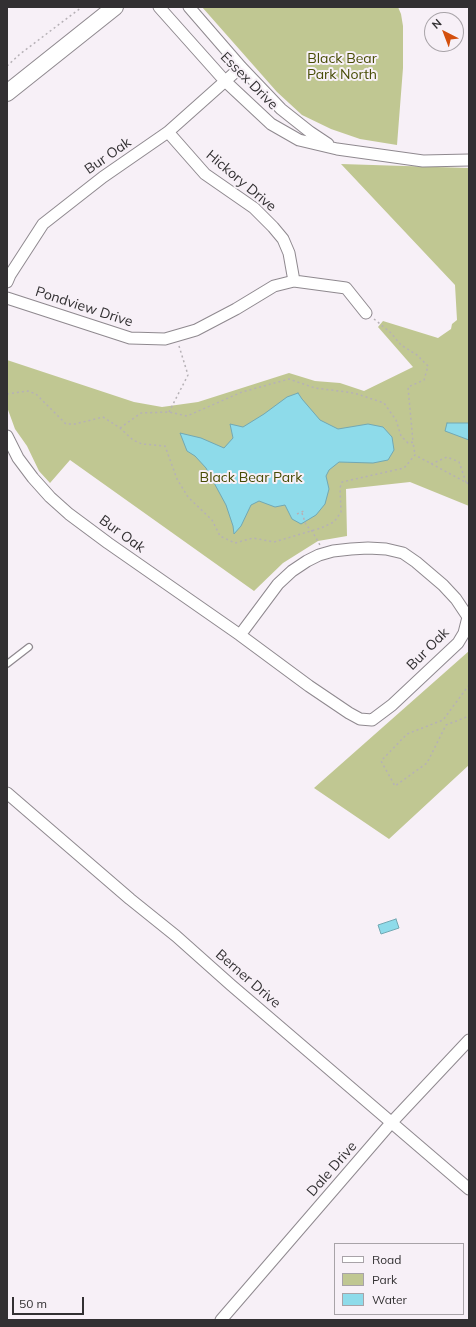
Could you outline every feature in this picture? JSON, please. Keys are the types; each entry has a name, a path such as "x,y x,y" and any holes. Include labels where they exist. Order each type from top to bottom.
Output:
{"street":[{"path":"7,93 115,7"},
{"name":"Essex Drive","path":"159,7 225,80 271,124 299,140 337,149 423,160 469,160"},
{"name":"Essex Drive","path":"189,7 241,67 281,109 310,132 337,149"},
{"name":"Bur Oak","path":"7,282 43,224 103,177 168,132 241,67"},
{"name":"Hickory Drive","path":"168,132 205,174 254,208 273,227 283,239 289,253 294,281"},
{"name":"Pondview Drive","path":"7,298 130,338 165,339 196,330 236,309 274,286 294,281 346,288 366,314"},
{"name":"Bur Oak","path":"7,436 18,458 50,497 108,543 348,713 360,719 372,720 392,705 458,642 464,633 468,622 468,617 456,599 429,572 403,553 386,549 368,548 333,551 323,554 292,571 278,584 240,636"},
{"name":"Berner Drive","path":"7,793 176,936 469,1189"},
{"name":"Dale Drive","path":"221,1320 391,1123 469,1040"}],"lane":[{"path":"7,664 29,647"}],"path":[{"path":"7,66 20,54 82,7"},
{"path":"7,394 28,391 36,394 66,424 75,424 103,417 120,428 133,440 142,444 165,446 177,479 188,497 212,520 220,536 235,543 252,538 274,542 312,531 334,522 341,512 340,488 342,482 404,468 415,455 408,387 424,380 428,366 417,355 401,345 391,333 366,314"},
{"path":"169,412 188,374 176,336"},
{"path":"120,428 141,413 169,412 187,416 242,392 289,379 315,388 354,393 384,403 396,420 401,436 408,443 413,442"},
{"path":"415,455 469,484"},
{"path":"431,464 447,457 459,462 466,482"},
{"path":"297,514 306,510"},
{"path":"302,513 306,525 316,536 323,554"},
{"path":"469,685 443,720 407,734 381,761 395,786 427,763 446,725 469,716"}],"green space":[{"name":"Black Bear Park North","path":"202,7 398,7 403,26 403,68 397,145 360,139 331,129 302,115 277,92"},
{"name":"Black Bear Park","path":"341,164 469,168 469,506 410,482 346,489 347,536 318,541 283,563 254,591 70,460 50,483 39,471 27,446 15,429 7,407 7,360 134,402 162,407 198,402 289,373 315,381 340,383 364,391 413,367 378,327 383,321 438,338 451,329 452,324 457,320 455,285"},
{"path":"469,651 469,765 389,839 314,788"}],"water":[{"path":"298,393 320,420 338,429 368,424 383,427 392,437 394,450 388,460 373,463 339,462 329,470 326,476 329,489 325,504 316,515 301,524 292,519 285,505 275,507 259,501 251,505 241,526 234,534 226,505 206,468 195,456 187,451 180,433 201,438 224,448 233,438 230,424 243,427 287,397"},
{"path":"447,423 469,423 469,440 445,431"},
{"path":"396,919 399,928 381,934 378,925"}]}
